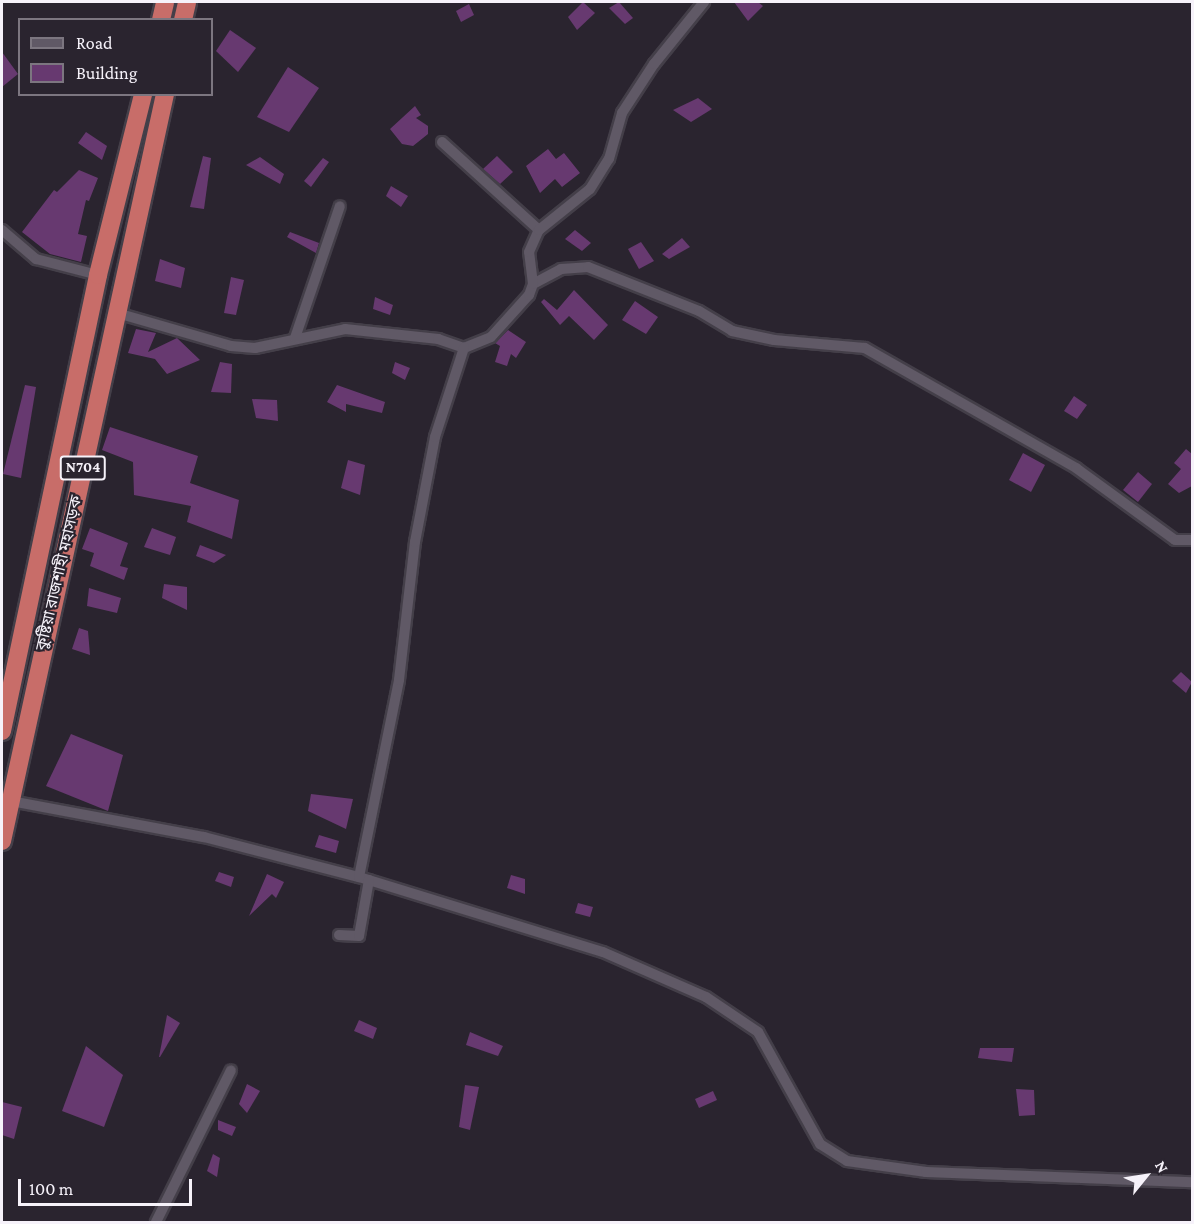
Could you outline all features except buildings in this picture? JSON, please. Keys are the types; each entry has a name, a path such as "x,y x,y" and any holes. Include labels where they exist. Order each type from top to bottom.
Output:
{"highway":[{"path":"161,18 165,2"},
{"path":"183,18 187,2"},
{"name":"কুষ্টিয়া রাজশাহী মহাসড়ক","path":"2,731 99,275 143,96"},
{"name":"কুষ্টিয়া রাজশাহী মহাসড়ক","path":"2,841 26,715 165,96"},
{"path":"110,228 134,236"},
{"path":"6,712 26,715"}],"street":[{"path":"533,285 529,252 539,230 590,189 609,159 622,113 654,64 704,2"},
{"path":"442,142 539,230"},
{"path":"295,338 340,206"},
{"path":"2,230 36,259 99,275"},
{"path":"117,313 231,346 255,348 345,329 415,336 464,348 491,337 533,285 561,269 588,267 699,311 732,332 774,340 865,348 1076,468 1175,540 1192,540"},
{"path":"339,935 354,939 359,936 364,878 399,680 415,542 435,437 464,348"},
{"path":"11,801 204,837 364,878 603,952 706,997 758,1032 820,1144 840,1159 926,1172 1192,1182"},
{"path":"156,1222 231,1070"}]}
